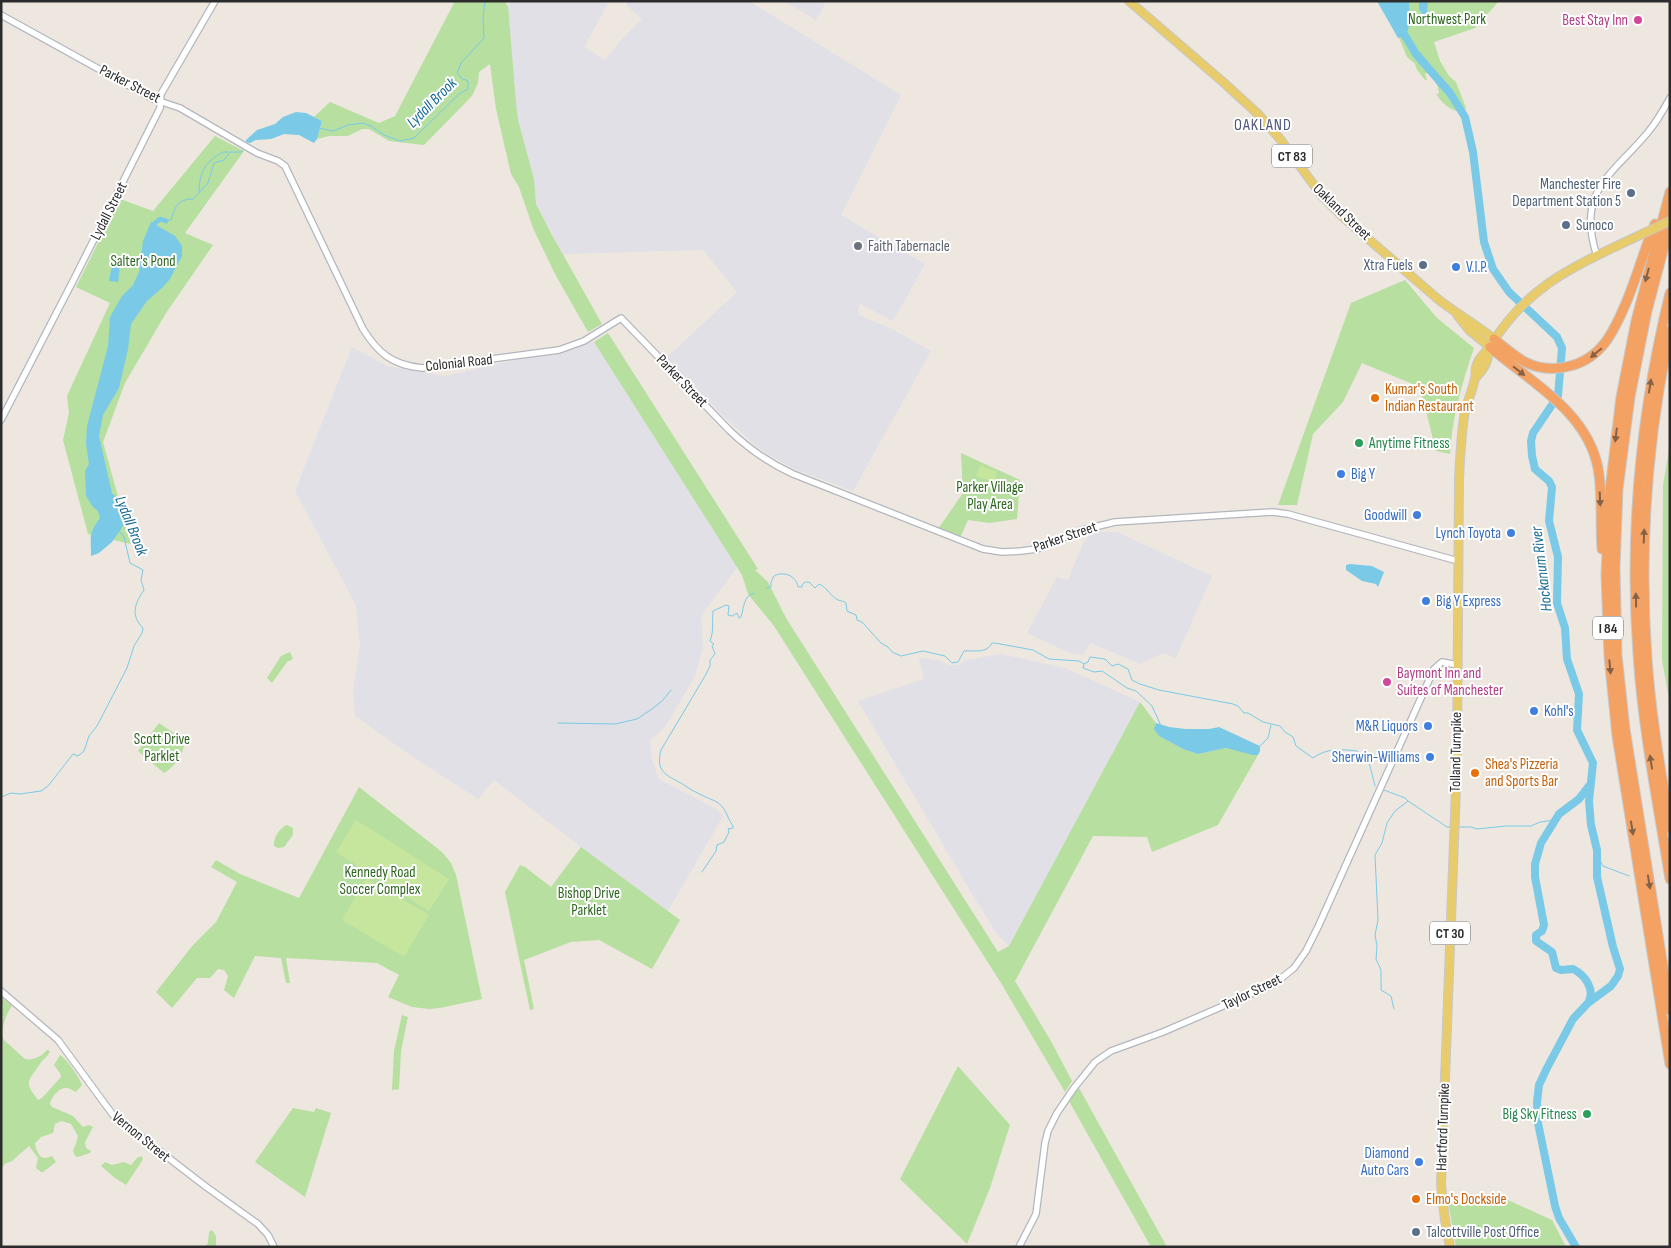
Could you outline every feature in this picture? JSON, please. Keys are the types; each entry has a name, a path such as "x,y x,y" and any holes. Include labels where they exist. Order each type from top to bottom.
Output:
{"highway":[{"path":"1492,343 1524,361 1552,369 1569,367 1593,356 1604,346 1612,334 1638,274 1654,227 1669,193"},
{"name":"I 84","path":"1669,193 1636,321 1621,397 1609,497 1607,605 1617,736 1670,1064"},
{"path":"1670,222 1646,311 1630,397 1619,480 1615,568 1617,655 1625,729 1670,1010"},
{"path":"1670,293 1652,377 1644,426 1637,512 1635,580 1637,643 1643,709 1670,879"},
{"name":"I 84","path":"1670,331 1660,380 1652,439 1645,509 1644,574 1650,694 1670,828"},
{"path":"1492,343 1564,408 1583,432 1593,452 1598,468 1607,605"}],"main road":[{"name":"Oakland Street","path":"1129,1 1258,114 1280,139 1322,196 1340,214 1454,312 1469,330 1492,343"},
{"name":"CT 30","path":"1597,256 1670,222"},
{"name":"Tolland Turnpike","path":"1446,1036 1454,828 1461,438 1465,412 1478,362 1514,313 1530,297 1554,279 1597,256"},
{"name":"Hartford Turnpike","path":"1446,1036 1441,1191 1450,1247"}],"street":[{"name":"Lydall Street","path":"1,420 160,108 161,94 215,1"},
{"name":"Parker Street","path":"1,15 153,99 194,115 257,153 278,161 285,166"},
{"path":"1597,256 1590,237 1590,224 1595,196 1602,182 1614,167 1650,130 1670,98"},
{"name":"Colonial Road","path":"285,166 372,344 382,354 407,367 422,368 560,350 584,341 621,318"},
{"name":"Parker Street","path":"621,318 730,431 766,461 794,474 983,549 1002,552 1037,549 1082,530 1115,522 1273,512 1288,514 1458,561"},
{"name":"Taylor Street","path":"1019,1247 1036,1214 1048,1131 1057,1113 1084,1074 1095,1062 1111,1051 1148,1038 1274,984 1294,968 1306,951 1318,927 1434,669 1442,662 1458,665"},
{"name":"Vernon Street","path":"1,991 58,1040 112,1115 258,1224 268,1235 274,1247"}],"shaded area":[{"path":"511,1 601,1 608,4 584,47 605,60 621,40 642,19 626,5 628,1 749,1 901,95 841,215 925,264 893,321 860,304 858,309 859,315 892,329 931,351 853,491 792,468 761,450 665,359 737,292 703,250 563,254 536,204 534,179 518,120 513,81 508,6"},
{"path":"784,1 824,1 825,4 816,20"},
{"path":"594,342 737,567 701,616 703,646 695,676 665,727 650,741 652,760 659,779 718,810 723,816 668,911 494,780 478,799 413,757 355,716 353,691 360,646 356,605 295,491 352,347 387,366 445,376"},
{"path":"1094,532 1117,532 1212,576 1176,658 1163,653 1140,664 1090,643 1083,655 1070,653 1027,633 1057,577 1068,580 1084,541"},
{"path":"1001,654 1065,668 1140,702 1009,946 997,934 974,897 858,701 924,679 919,659 925,658 941,661 948,665 959,665 966,660"}],"green space":[{"path":"455,1 504,1 508,6 518,120 534,179 536,204 602,324 588,332 555,274 533,228 519,187 511,174 496,109 490,64 479,72 478,83 472,96 424,145 389,141 369,129 362,129 348,136 329,136 317,139 322,121 314,117 330,102 379,123 395,116"},
{"name":"Northwest Park","path":"1377,1 1499,1 1475,28 1434,42 1440,61 1449,76 1456,82 1466,108 1464,111 1456,111 1448,107 1436,93 1439,94 1436,82 1432,77 1427,73 1425,74 1427,80 1425,80 1417,70 1415,64 1407,57 1400,40"},
{"name":"Salter's Pond","path":"215,136 244,151 185,233 213,245 166,313 125,383 103,442 131,544 88,534 63,440 69,413 67,396 110,303 76,287 120,199 153,211"},
{"path":"1405,280 1437,318 1474,348 1458,400 1450,454 1436,451 1420,387 1362,363 1343,402 1313,434 1297,505 1278,505 1351,303"},
{"path":"608,333 758,569 755,570 768,582 786,618 998,952 1009,946 1140,702 1156,723 1155,726 1159,736 1183,749 1198,754 1226,748 1258,755 1218,825 1152,852 1147,837 1093,836 1015,981 1072,1081 1065,1092 1001,983 774,626 748,594 742,575 594,342"},
{"path":"1670,444 1670,704 1662,660 1663,485"},
{"name":"Parker Village Play Area","path":"961,453 1020,480 1017,519 989,523 968,520 960,538 938,529 963,493"},
{"path":"980,466 997,472 994,482 976,476"},
{"path":"290,652 293,659 287,662 272,683 267,678 281,656"},
{"name":"Scott Drive Parklet","path":"159,723 181,738 184,745 177,761 164,773 138,751"},
{"name":"Kennedy Road Soccer Complex","path":"359,787 442,852 451,863 456,875 482,999 440,1008 412,1007 388,997 399,975 377,963 286,958 290,983 286,983 281,958 255,956 234,998 224,990 228,976 224,970 218,969 210,978 197,978 172,1008 156,992 193,945 216,922 237,882 211,867 216,860 240,874 299,898"},
{"path":"356,820 449,879 429,911 336,852"},
{"path":"287,825 293,828 293,835 284,847 278,848 274,846 276,836"},
{"name":"Bishop Drive Parklet","path":"581,847 680,920 652,969 599,940 571,942 524,960 534,1009 530,1010 505,892 520,865 551,887"},
{"path":"366,878 429,915 404,957 342,920"},
{"path":"1,997 12,1006 4,1022 4,1040 25,1059 34,1059 47,1050 50,1051 29,1082 35,1096 38,1100 42,1098 61,1077 54,1065 60,1055 72,1068 82,1085 76,1092 68,1088 59,1090 54,1095 50,1104 52,1107 73,1116 83,1127 89,1125 93,1127 85,1142 86,1148 91,1151 90,1153 78,1157 75,1156 73,1150 78,1136 71,1124 61,1121 55,1124 53,1133 41,1137 35,1143 41,1157 52,1156 56,1162 43,1172 36,1168 38,1158 29,1146 1,1169 1,1021 4,1016 1,1018"},
{"path":"402,1015 408,1017 401,1051 399,1089 392,1090 394,1051"},
{"path":"958,1066 1010,1125 990,1188 967,1244 900,1179"},
{"path":"1079,1088 1167,1247 1151,1247 1069,1101"},
{"path":"293,1108 314,1112 316,1108 331,1113 305,1197 255,1162"},
{"path":"141,1156 143,1158 142,1161 126,1185 101,1166 105,1162 112,1165 124,1162 131,1165"},
{"path":"1447,1196 1488,1197 1508,1200 1552,1220 1566,1247 1456,1247"},
{"path":"212,1230 216,1236 216,1247 205,1247 208,1243 209,1232"}],"water":[{"path":"1377,1 1409,1 1410,23 1403,36 1398,38"},
{"path":"1419,1 1428,1 1429,22 1419,10"},
{"path":"296,112 306,113 322,121 314,143 299,135 284,134 271,139 246,142 257,130 275,124 283,117"},
{"name":"Salter's Pond","path":"151,222 175,236 182,246 182,256 170,279 147,301 131,324 128,349 119,388 103,415 99,436 112,493 121,502 123,526 112,542 99,553 91,556 92,532 100,518 98,511 86,496 85,471 89,464 86,444 87,426 108,346 110,317 122,296 133,285 139,272 143,241"},
{"path":"112,265 120,266 118,282 109,281"},
{"path":"1346,565 1372,566 1384,572 1378,587 1376,584 1362,581 1346,570"},
{"path":"1156,723 1186,729 1219,727 1260,746 1260,751 1258,755 1253,755 1226,748 1198,754 1183,749 1159,736 1154,729"}],"waterway":[{"name":"Lydall Brook","path":"319,128 333,131 348,125 363,123 384,135 400,141 414,138 459,94 468,89 468,81 461,78 457,73 461,63 484,38 483,18 485,1"},
{"name":"Hockanum River","path":"1401,29 1416,54 1450,93 1465,117 1473,152 1484,242 1493,269 1509,292 1557,337 1562,348 1558,396 1533,433 1531,441 1532,456 1535,469 1549,481 1552,487 1549,521 1558,557 1557,603 1565,628 1567,659 1579,694 1577,730 1593,763 1589,801 1591,825 1597,850 1597,877 1620,969 1618,976 1611,986 1588,1003 1573,1019 1539,1085 1537,1102 1538,1123 1555,1206 1559,1218 1576,1247"},
{"name":"Lydall Brook","path":"166,221 171,220 178,204 184,200 193,199 208,183 214,163 224,160 230,152 241,152 243,150"},
{"path":"199,192 200,179 208,163 217,155 228,152"},
{"path":"154,224 160,219 166,221"},
{"name":"Lydall Brook","path":"1,797 11,793 20,794 41,791 48,786 73,754 78,756 84,751 89,736 97,726 127,668 134,646 143,628 135,614 136,604 144,590 141,580 143,570 130,563 124,537 119,531"},
{"path":"767,588 771,587 774,576 781,574 792,577 798,587 802,587 805,582 809,582 815,588 819,584 836,599 846,603 847,611 856,615 857,620 862,622 881,643 892,652 901,656 923,651 945,656 952,663 958,662 964,651 987,649 992,643 995,643 1033,650 1049,659 1079,661 1084,664 1088,662 1090,657 1105,659 1112,666 1118,664 1128,669 1132,680 1140,684 1159,690 1238,706 1244,713 1248,713 1263,722 1280,726 1293,737 1296,746 1313,758 1323,752 1334,750 1357,751 1361,761 1369,762 1375,786"},
{"path":"702,872 716,851 717,845 724,842 729,832 728,829 733,828 733,826 719,803 666,774 662,770 659,759 661,750 705,676 710,666 710,660 715,654 712,646 714,644 710,641 713,611 726,605 729,606 728,615 732,616 737,613 739,618 741,617 744,603 754,593"},
{"path":"1084,664 1083,668 1094,672 1102,671 1127,688 1136,691 1152,706 1161,726"},
{"path":"558,723 615,724 637,719 663,700 671,690"},
{"path":"1260,746 1268,738 1271,725"},
{"path":"1588,1003 1591,993 1590,988 1582,975 1573,969 1561,970 1556,968 1552,952 1536,941 1536,935 1542,931 1544,925 1535,877 1535,864 1541,843 1559,814 1579,799 1589,786"},
{"path":"1384,790 1408,801"},
{"path":"1394,1009 1391,996 1381,990 1381,970 1376,959 1377,946 1375,935 1378,920 1375,855 1382,843 1387,823 1395,811 1408,801 1447,827 1452,827"},
{"path":"1458,827 1477,829 1531,826 1540,822 1555,820"},
{"path":"1597,855 1603,866 1629,876"}],"place":[{"name":"Best Stay Inn","path":"1638,20"},
{"name":"Manchester Fire Department Station 5","path":"1631,193"},
{"name":"Sunoco","path":"1566,225"},
{"name":"Faith Tabernacle","path":"858,246"},
{"name":"Xtra Fuels","path":"1423,265"},
{"name":"V.I.P.","path":"1456,267"},
{"name":"Kumar's South Indian Restaurant","path":"1375,398"},
{"name":"Anytime Fitness","path":"1359,443"},
{"name":"Big Y","path":"1341,474"},
{"name":"Goodwill","path":"1417,515"},
{"name":"Lynch Toyota","path":"1511,533"},
{"name":"Big Y Express","path":"1426,601"},
{"name":"Baymont Inn and Suites of Manchester","path":"1387,682"},
{"name":"Kohl's","path":"1534,711"},
{"name":"M&R Liquors","path":"1428,726"},
{"name":"Sherwin-Williams","path":"1430,757"},
{"name":"Shea's Pizzeria and Sports Bar","path":"1475,773"},
{"name":"Big Sky Fitness","path":"1587,1114"},
{"name":"Diamond Auto Cars","path":"1419,1162"},
{"name":"Elmo's Dockside","path":"1416,1199"},
{"name":"Talcottville Post Office","path":"1416,1232"}],"district":[{"name":"OAKLAND","path":"1263,125"}]}
